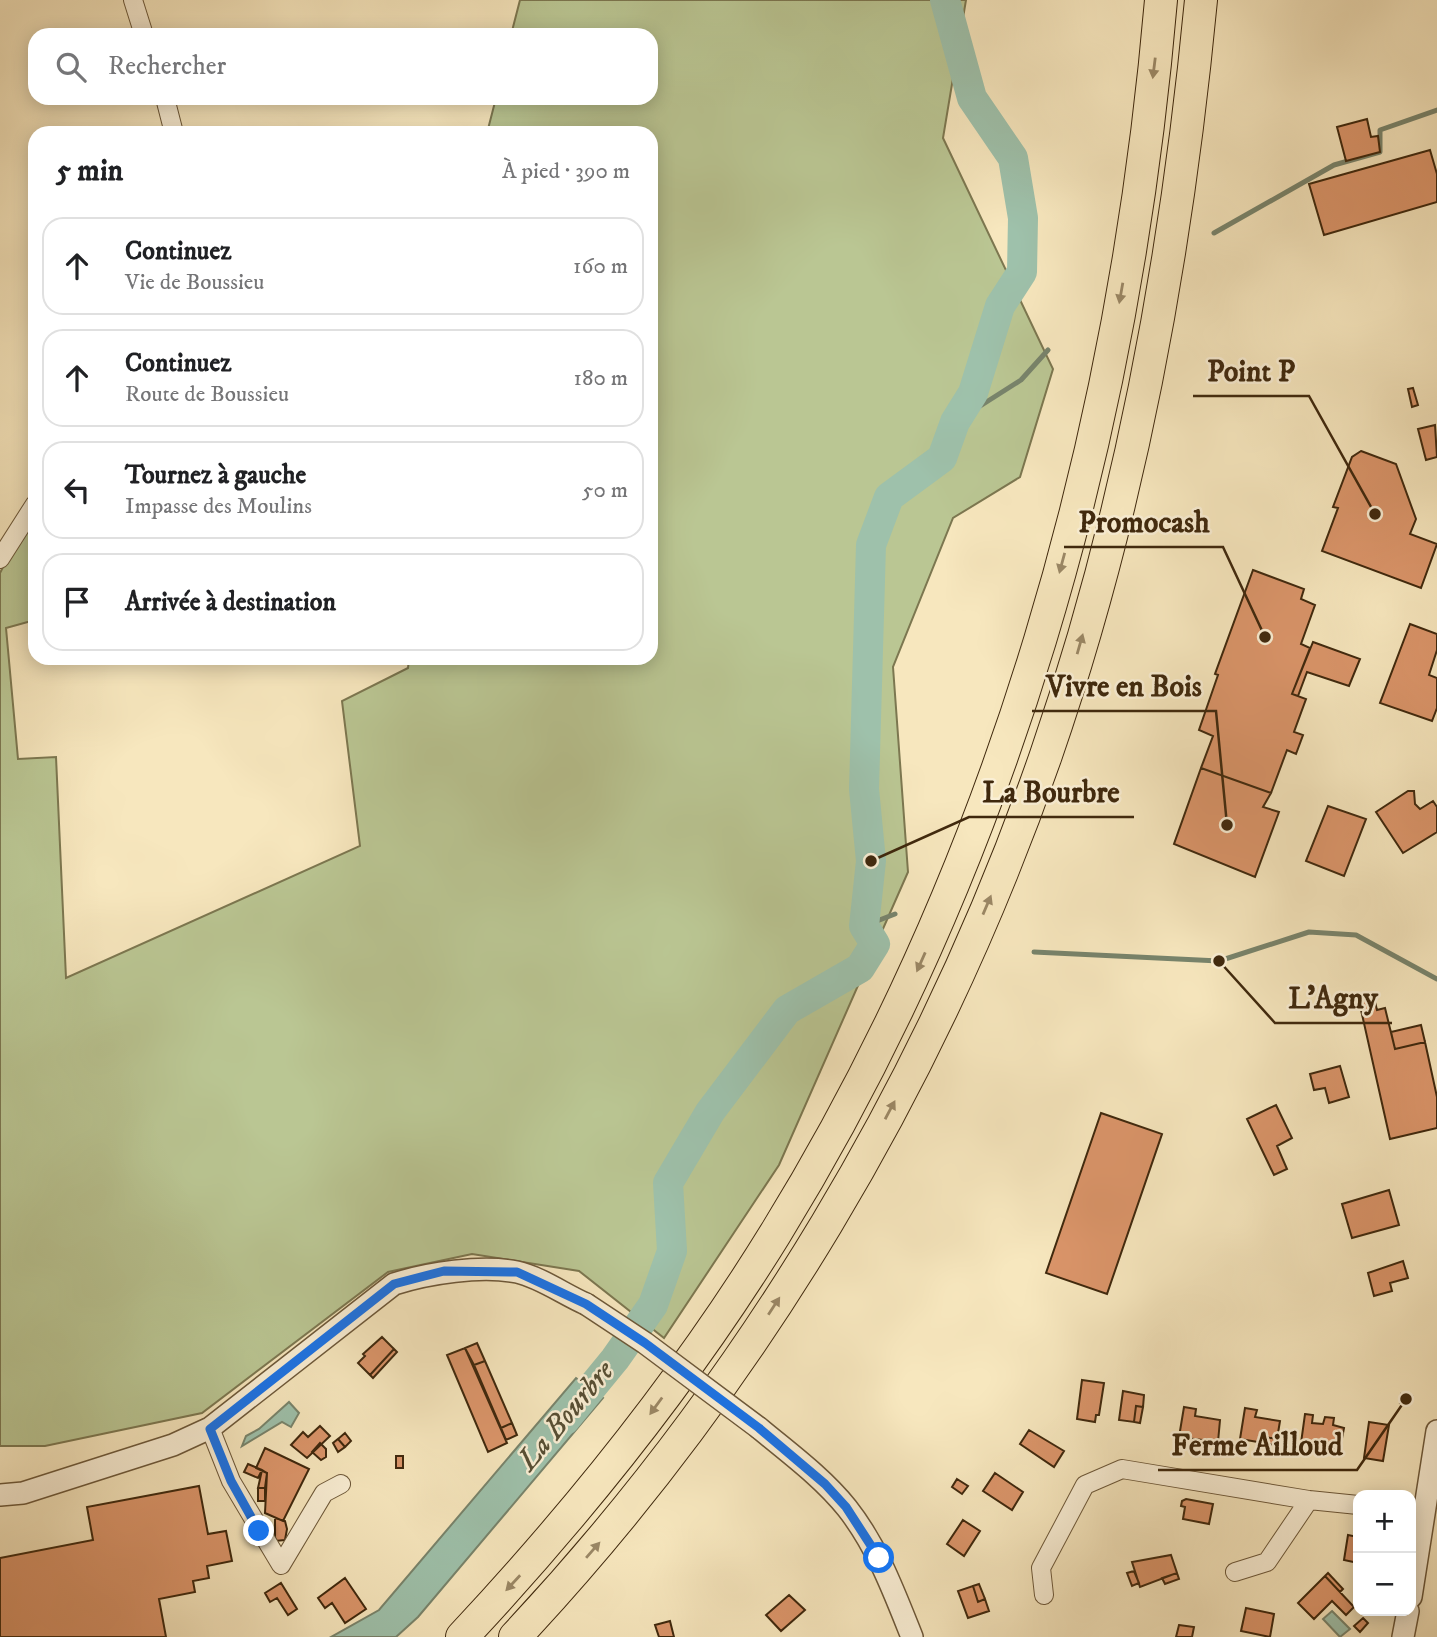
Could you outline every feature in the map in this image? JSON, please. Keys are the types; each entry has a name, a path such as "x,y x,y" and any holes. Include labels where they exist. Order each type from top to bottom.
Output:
{"highway":[{"path":"462,1637 579,1507 711,1332 775,1235 839,1125 912,982 951,893 1012,734 1073,524 1104,390 1128,256 1161,0"},
{"path":"515,1637 552,1598 657,1471 751,1342 806,1257 914,1066 990,899 1045,756 1111,532 1142,397 1167,252 1201,0"}],"street":[{"path":"133,0 142,28"},
{"path":"167,105 172,126"},
{"path":"0,558 28,515"},
{"path":"0,1495 23,1493 173,1445 210,1429 394,1284 444,1271 517,1272 586,1304 645,1343 759,1428 825,1484 846,1507 879,1558 912,1637"},
{"path":"210,1429 231,1481 281,1565 324,1493 341,1484"},
{"path":"1415,1553 1418,1512 1437,1431"},
{"path":"1044,1595 1041,1568 1085,1485 1122,1469 1309,1500 1353,1504"},
{"path":"1235,1572 1267,1562 1309,1500"},
{"path":"1404,1637 1407,1616"}],"shaded area":[{"path":"520,0 966,0 943,138 1053,369 1020,477 953,518 893,667 908,872 779,1165 664,1338 579,1271 472,1254 388,1272 202,1413 45,1446 0,1446 0,573 13,547 28,530 28,622 6,628 18,759 56,757 66,978 360,846 342,701 408,668 408,665 658,665 658,126 489,126 494,105 658,105 658,28 513,28"}],"water":[{"path":"576,1378 603,1398 418,1617 396,1637 331,1637 379,1610"},
{"path":"289,1402 299,1413 291,1427 282,1422 242,1446 246,1436 259,1429"},
{"path":"1332,1611 1350,1629 1340,1637 1323,1619"}],"building":[{"path":"1367,119 1371,137 1378,136 1380,152 1346,161 1337,127"},
{"path":"1430,150 1437,174 1437,202 1324,235 1309,184"},
{"path":"1413,388 1418,405 1412,407 1408,389"},
{"path":"1435,425 1437,457 1426,460 1418,429"},
{"path":"1361,451 1396,464 1416,519 1410,534 1437,544 1421,588 1322,551 1338,508 1333,507 1352,457"},
{"path":"1253,570 1304,589 1301,599 1315,605 1301,644 1310,648 1292,694 1306,699 1294,732 1303,735 1296,754 1287,750 1271,793 1201,768 1213,736 1199,730 1218,675 1215,674"},
{"path":"1410,624 1437,634 1437,650 1429,675 1437,678 1437,708 1432,721 1380,703"},
{"path":"1313,642 1360,659 1349,686 1307,672 1298,696 1292,694"},
{"path":"1201,768 1271,793 1263,807 1279,812 1255,877 1174,844"},
{"path":"1408,791 1414,791 1415,804 1420,809 1433,801 1437,807 1437,832 1403,853 1376,812"},
{"path":"1328,806 1366,819 1344,876 1306,861"},
{"path":"1374,998 1377,1010 1385,1008 1395,1049 1425,1042 1437,1097 1437,1128 1390,1139 1359,1001"},
{"path":"1421,1025 1425,1042 1395,1049 1391,1032"},
{"path":"1340,1066 1349,1097 1329,1103 1325,1088 1314,1090 1310,1074"},
{"path":"1276,1105 1292,1138 1277,1146 1287,1169 1274,1175 1247,1119"},
{"path":"1101,1113 1162,1134 1107,1294 1046,1273"},
{"path":"1389,1190 1399,1225 1352,1238 1342,1204"},
{"path":"1403,1261 1408,1278 1390,1283 1392,1291 1374,1296 1368,1273"},
{"path":"382,1337 394,1349 370,1375 358,1363 365,1356 363,1354"},
{"path":"477,1343 485,1361 474,1365 465,1348"},
{"path":"465,1348 507,1443 488,1452 447,1355"},
{"path":"394,1349 397,1352 373,1378 370,1375"},
{"path":"485,1361 512,1423 501,1428 474,1365"},
{"path":"1082,1380 1104,1383 1099,1415 1096,1415 1095,1422 1077,1419"},
{"path":"1123,1391 1144,1395 1143,1407 1136,1406 1134,1422 1119,1420"},
{"path":"1401,1394 1412,1396 1410,1404 1400,1403"},
{"path":"1136,1406 1143,1407 1140,1423 1134,1422"},
{"path":"1184,1407 1196,1409 1195,1416 1220,1420 1218,1442 1179,1437"},
{"path":"1245,1408 1257,1410 1255,1417 1280,1421 1277,1439 1265,1437 1264,1443 1240,1439"},
{"path":"1305,1414 1313,1415 1312,1423 1323,1424 1325,1417 1334,1418 1333,1425 1344,1428 1341,1444 1325,1442 1324,1447 1301,1443"},
{"path":"1369,1422 1389,1425 1383,1461 1364,1458"},
{"path":"512,1423 517,1435 506,1440 501,1428"},
{"path":"320,1426 330,1436 307,1458 291,1445 303,1432 308,1437"},
{"path":"1029,1430 1064,1451 1054,1467 1020,1444"},
{"path":"345,1433 351,1441 345,1447 338,1439"},
{"path":"1265,1437 1277,1439 1276,1445 1264,1443"},
{"path":"338,1439 345,1447 338,1452 333,1443"},
{"path":"1325,1442 1341,1444 1340,1449 1324,1447"},
{"path":"320,1443 326,1449 326,1457 321,1460 312,1452"},
{"path":"265,1448 309,1469 283,1521 265,1513 267,1473 256,1468"},
{"path":"396,1456 403,1456 403,1468 396,1468"},
{"path":"248,1464 262,1470 258,1478 244,1472"},
{"path":"262,1470 267,1473 265,1488 258,1488"},
{"path":"995,1473 1023,1492 1012,1510 983,1491"},
{"path":"957,1479 968,1486 962,1494 952,1487"},
{"path":"199,1486 208,1534 226,1531 232,1561 207,1566 209,1578 193,1581 195,1592 159,1599 166,1637 0,1637 0,1558 93,1540 87,1507"},
{"path":"258,1488 265,1488 265,1501 258,1501"},
{"path":"1186,1499 1213,1504 1209,1524 1183,1519 1185,1507 1181,1506"},
{"path":"275,1518 285,1521 285,1540 275,1541"},
{"path":"963,1520 980,1531 964,1556 947,1544"},
{"path":"1348,1535 1353,1536 1353,1562 1344,1560"},
{"path":"1171,1555 1177,1573 1140,1587 1132,1562"},
{"path":"1134,1571 1139,1583 1132,1586 1127,1573"},
{"path":"1177,1573 1179,1579 1165,1584 1162,1578"},
{"path":"1328,1573 1343,1589 1340,1592 1325,1576"},
{"path":"1325,1576 1353,1608 1346,1615 1332,1601 1314,1619 1298,1603"},
{"path":"345,1578 366,1609 345,1623 332,1603 325,1608 318,1598"},
{"path":"281,1583 297,1609 288,1615 277,1598 270,1602 265,1593"},
{"path":"979,1584 985,1599 978,1602 973,1586"},
{"path":"973,1586 978,1602 985,1599 989,1611 968,1618 958,1591"},
{"path":"789,1595 805,1610 781,1631 766,1615"},
{"path":"1246,1608 1274,1614 1270,1637 1241,1631"},
{"path":"1363,1618 1368,1623 1360,1632 1354,1626"},
{"path":"670,1621 674,1637 659,1637 655,1625"},
{"path":"1179,1625 1194,1627 1192,1637 1176,1637"}],"waterway":[{"name":"La Bourbre","path":"565,1420 615,1359 653,1305 672,1251 668,1183 710,1112 787,1010 860,968 875,944 864,926 871,861 864,789 871,545 889,497 942,458 955,422 973,393 1000,306 1022,272 1023,218 1013,158 972,98 945,0"},
{"path":"1214,233 1334,165 1380,152 1380,130 1437,110"},
{"path":"955,422 1021,380 1048,350"},
{"path":"864,926 895,914"},
{"path":"1034,952 1219,961 1309,932 1356,935 1437,979"}],"place":[{"name":"Point P","path":"1375,514"},
{"name":"Promocash","path":"1265,637"},
{"name":"Vivre en Bois","path":"1227,825"},
{"name":"La Bourbre","path":"871,861"},
{"name":"L'Agny","path":"1219,961"},
{"name":"Ferme Ailloud","path":"1406,1399"}],"route":[{"path":"259,1531 231,1481 210,1429 394,1284 424,1274 444,1271 517,1272 586,1304 645,1343 759,1428 825,1484 846,1507 879,1558"}]}
